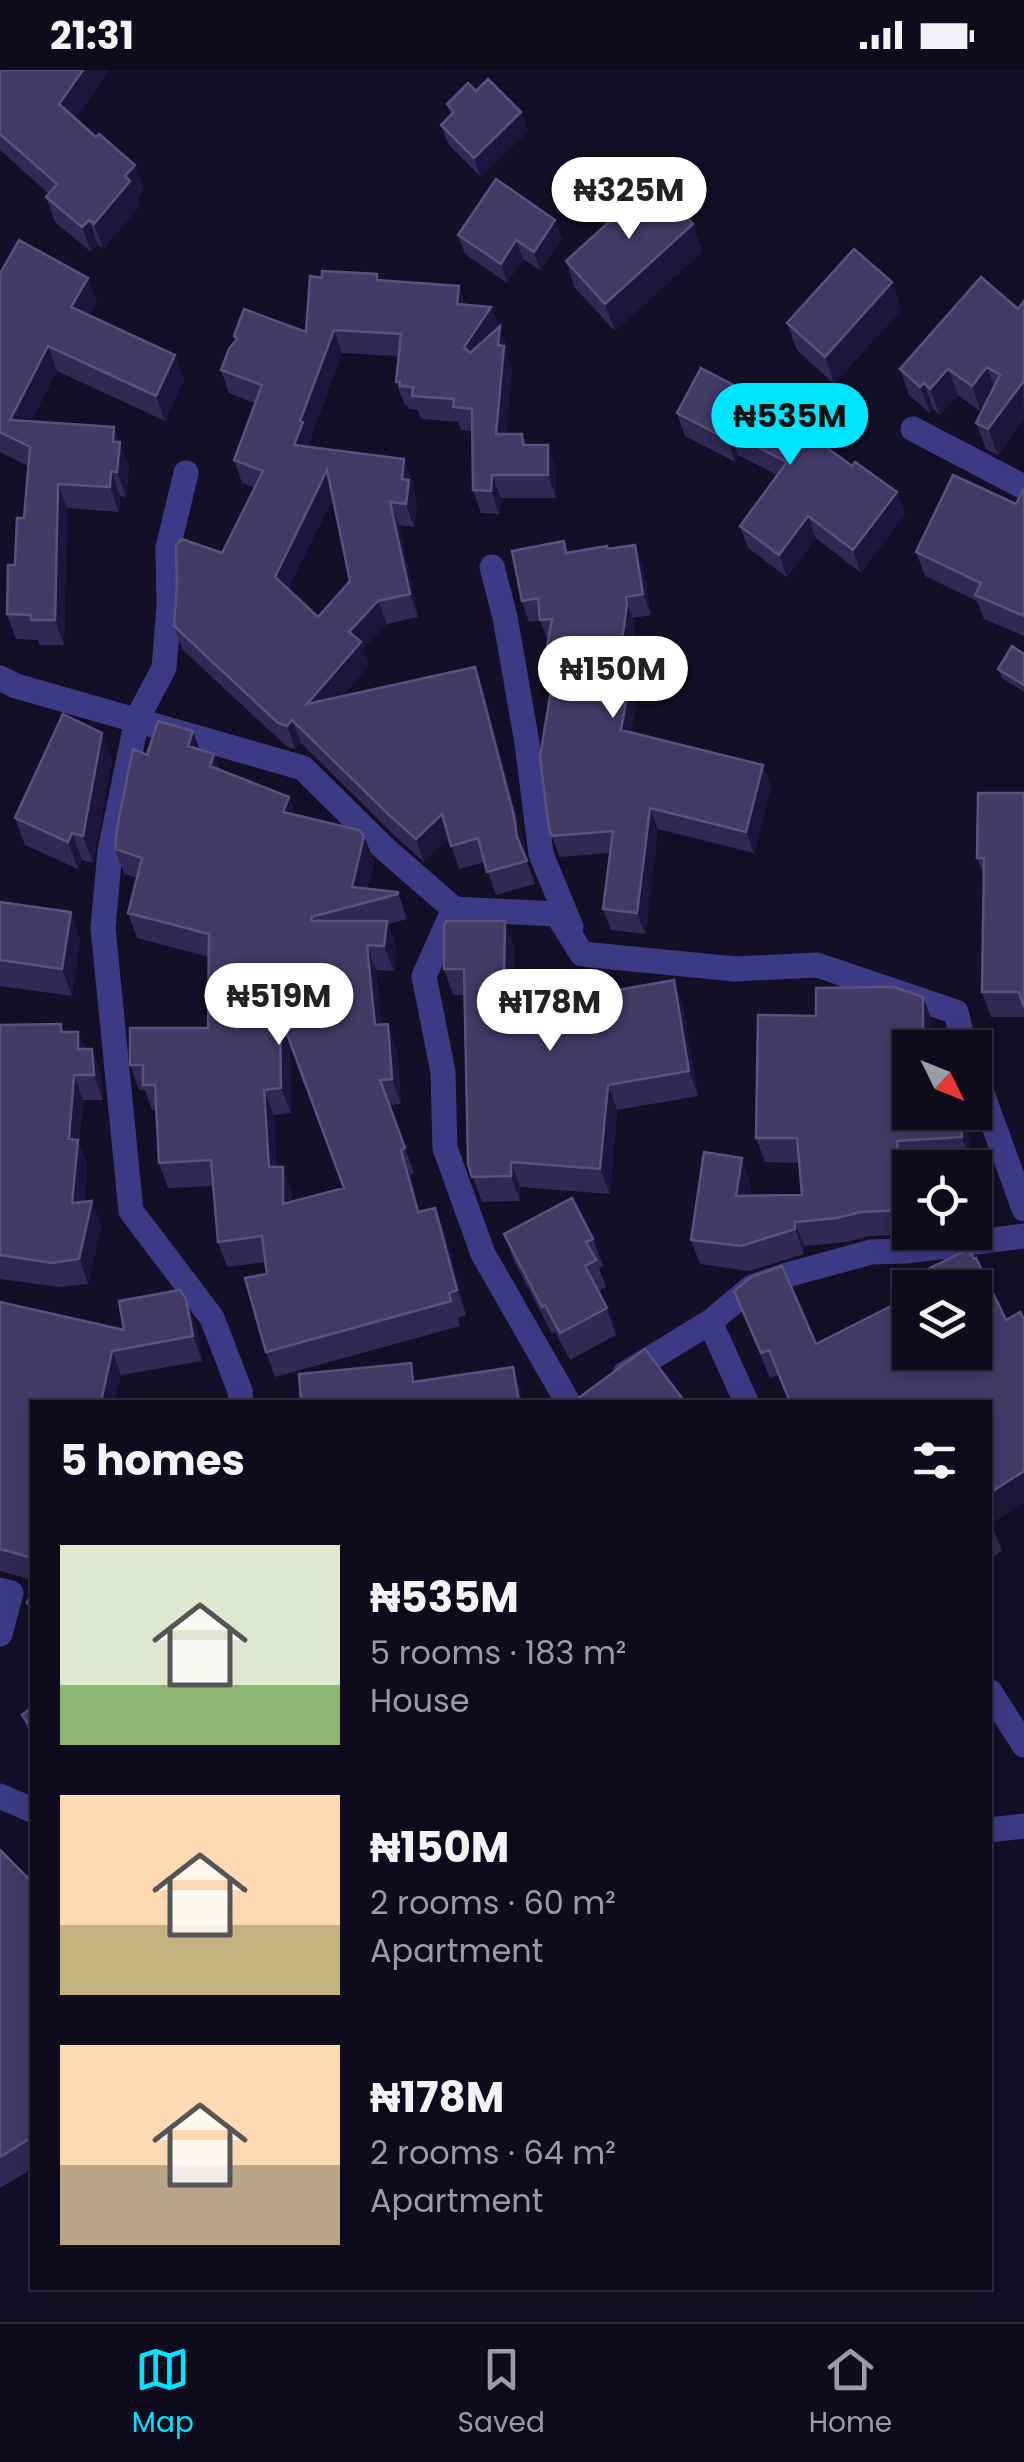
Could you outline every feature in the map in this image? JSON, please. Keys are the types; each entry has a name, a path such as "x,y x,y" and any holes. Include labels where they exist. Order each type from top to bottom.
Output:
{"street":[{"path":"913,430 1024,487"},
{"path":"186,473 168,548 164,668 137,719 110,851 104,928 130,1210 212,1318 241,1400"},
{"path":"492,567 527,743 541,854 582,954"},
{"path":"0,678 16,686 303,768 454,910 557,914 582,954"},
{"path":"454,910 424,976 443,1072 445,1148 483,1254 567,1400"},
{"path":"582,954 735,970 817,965 956,1012 961,1030"},
{"path":"992,1121 1024,1209"},
{"path":"595,1392 710,1322 752,1288 787,1275 871,1252 1024,1236"},
{"path":"710,1322 745,1400"},
{"path":"0,1590 11,1593 0,1634"},
{"path":"992,1695 1024,1746"},
{"path":"0,1796 30,1809"},
{"path":"992,1830 1024,1826"}],"building":[{"path":"0,70 83,70 59,104 135,165 125,176 130,181 94,224 89,220 82,227 46,197 57,184 0,134"},
{"path":"488,79 521,112 474,158 441,125 454,112 447,104 468,83 476,91"},
{"path":"496,179 555,220 534,252 516,240 501,264 458,235"},
{"path":"654,181 693,224 605,304 566,261"},
{"path":"19,240 88,278 71,307 175,355 156,396 48,346 10,420 114,427 113,442 120,442 117,472 111,471 110,487 58,484 55,620 7,614 8,565 15,565 17,518 24,518 30,447 0,432 0,274"},
{"path":"854,249 892,282 825,357 787,323"},
{"path":"322,271 377,274 377,280 459,286 457,304 491,307 464,347 470,353 500,326 498,345 504,346 496,434 522,434 523,445 548,445 548,475 492,475 491,491 473,490 472,409 453,407 454,399 412,396 413,387 396,382 401,334 334,330 294,445 404,459 402,479 409,480 406,504 390,502 410,594 378,601 349,632 361,642 307,704 475,667 517,837 527,861 487,872 478,838 451,846 442,814 416,839 292,720 287,726 278,723 174,626 176,545 182,539 222,553 263,471 234,460 262,385 221,370 237,339 234,336 244,309 306,332 310,276 322,278","holes":["327,470 350,581 318,617 275,577"]},
{"path":"981,277 1018,309 1024,301 1024,383 988,429 976,423 1000,375 987,367 972,386 948,369 930,389 924,383 920,387 900,369"},
{"path":"701,368 779,409 852,466 855,462 897,492 853,550 808,516 779,555 740,526 787,462 730,433 727,439 677,413"},
{"path":"953,475 1016,504 1024,488 1024,616 975,595 981,583 916,552"},
{"path":"564,541 566,553 635,545 643,594 626,597 620,654 625,655 624,665 632,666 621,730 763,765 746,832 650,808 637,913 603,909 613,831 552,836 549,829 540,757 555,666 544,664 552,619 540,620 538,598 522,601 512,551"},
{"path":"1012,646 1024,654 1024,685 998,669"},
{"path":"63,714 102,733 83,836 72,833 68,842 15,818"},
{"path":"158,721 193,731 188,746 214,754 210,766 289,797 283,812 359,830 364,836 352,887 398,892 311,917 312,921 387,921 384,946 367,945 375,1025 388,1024 392,1079 380,1080 405,1148 401,1150 418,1212 435,1208 457,1290 449,1293 451,1301 266,1352 245,1278 267,1274 262,1236 218,1242 211,1160 159,1163 155,1085 143,1085 143,1065 130,1065 130,1028 208,1028 209,934 128,913 142,858 115,849 117,828 133,749 147,755","holes":["280,1015 344,1188 283,1204 283,1167 269,1167 264,1090 281,1088"]},
{"path":"978,793 1024,793 1024,1007 1019,992 982,992 984,858 977,858"},
{"path":"0,902 71,912 62,969 0,960"},
{"path":"446,921 505,921 504,981 587,972 590,995 674,980 689,1071 608,1085 600,1169 511,1162 511,1176 472,1177 468,1164 464,969 444,969"},
{"path":"894,987 923,997 923,1030 892,1030 892,1130 962,1130 962,1137 897,1141 898,1150 892,1150 892,1211 795,1222 795,1229 741,1246 691,1240 704,1152 742,1158 736,1196 802,1195 797,1138 756,1138 758,1015 816,1016 816,988"},
{"path":"61,1024 61,1032 78,1032 78,1049 92,1049 94,1075 74,1075 69,1139 78,1140 72,1203 92,1201 79,1259 52,1263 0,1255 0,1025"},
{"path":"572,1198 593,1239 586,1242 596,1260 585,1266 607,1308 560,1333 504,1234"},
{"path":"967,1250 982,1270 926,1270"},
{"path":"782,1266 816,1344 892,1306 892,1370 992,1370 992,1291 1006,1320 1020,1312 1024,1319 1024,1471 992,1492 992,1400 789,1400 769,1350 761,1353 734,1291 751,1277"},
{"path":"180,1290 186,1299 193,1336 112,1351 101,1400 30,1400 30,1557 0,1549 0,1302 124,1330 119,1301"},
{"path":"645,1349 683,1400 576,1400"},
{"path":"411,1363 413,1382 513,1367 519,1400 301,1400 299,1374"},
{"path":"30,1709 30,1726 22,1715"},
{"path":"0,1850 30,1880 30,2138 0,2157"}]}
